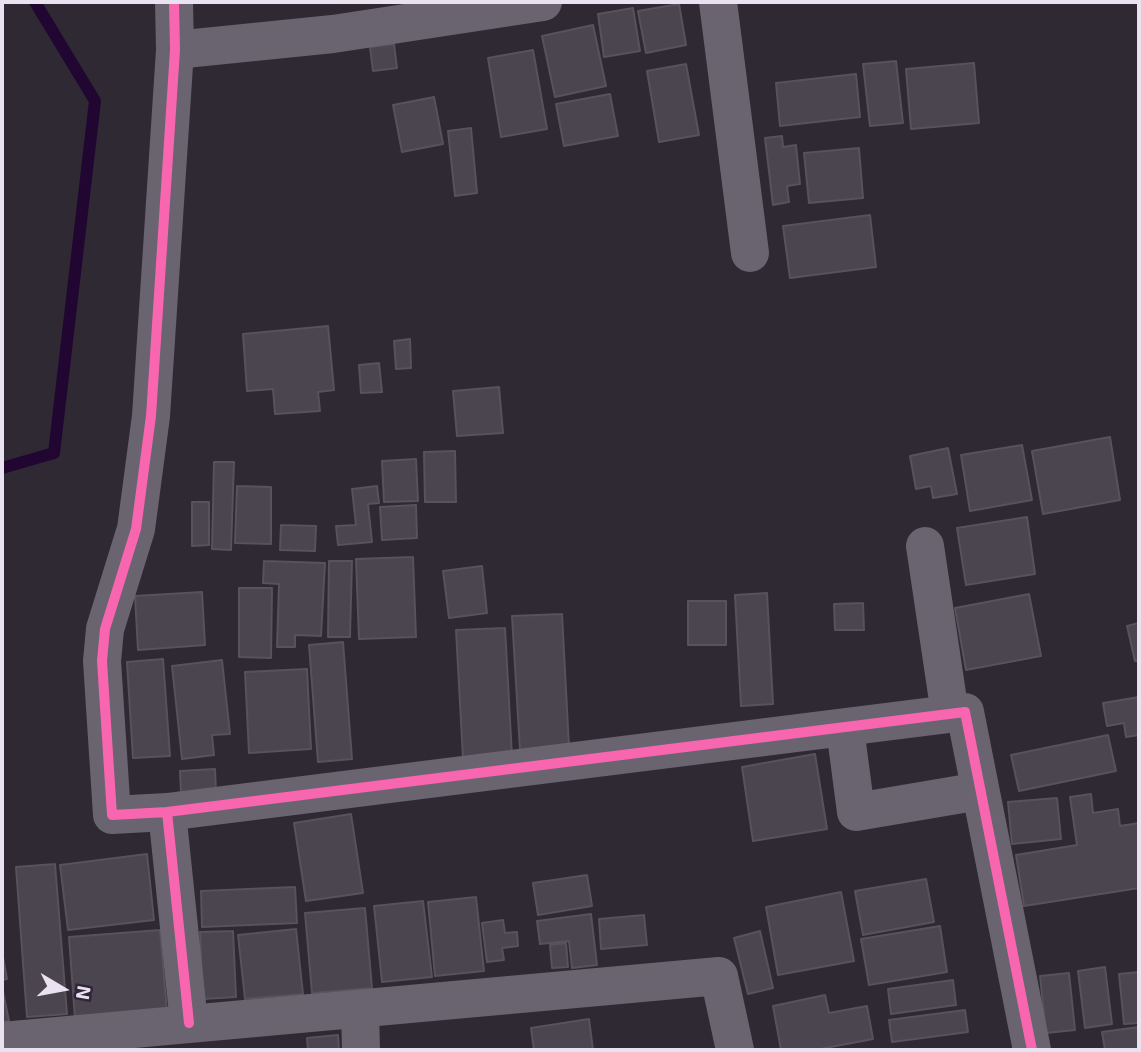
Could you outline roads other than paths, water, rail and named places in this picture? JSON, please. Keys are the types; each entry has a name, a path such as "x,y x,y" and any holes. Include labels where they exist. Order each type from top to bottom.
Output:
{"street":[{"path":"174,2 175,50 151,416 136,528 106,629 103,661 112,814 167,812 965,712 1032,1050"},
{"path":"175,50 332,34 543,2"},
{"path":"718,2 750,253"},
{"path":"925,546 950,714"},
{"path":"845,727 856,812 980,791"},
{"path":"167,812 189,1023"},
{"path":"2,1050 2,1041 719,976 735,1050"},
{"path":"360,1009 361,1050"}],"waterway":[{"path":"2,468 54,453 95,101 35,2"}]}
